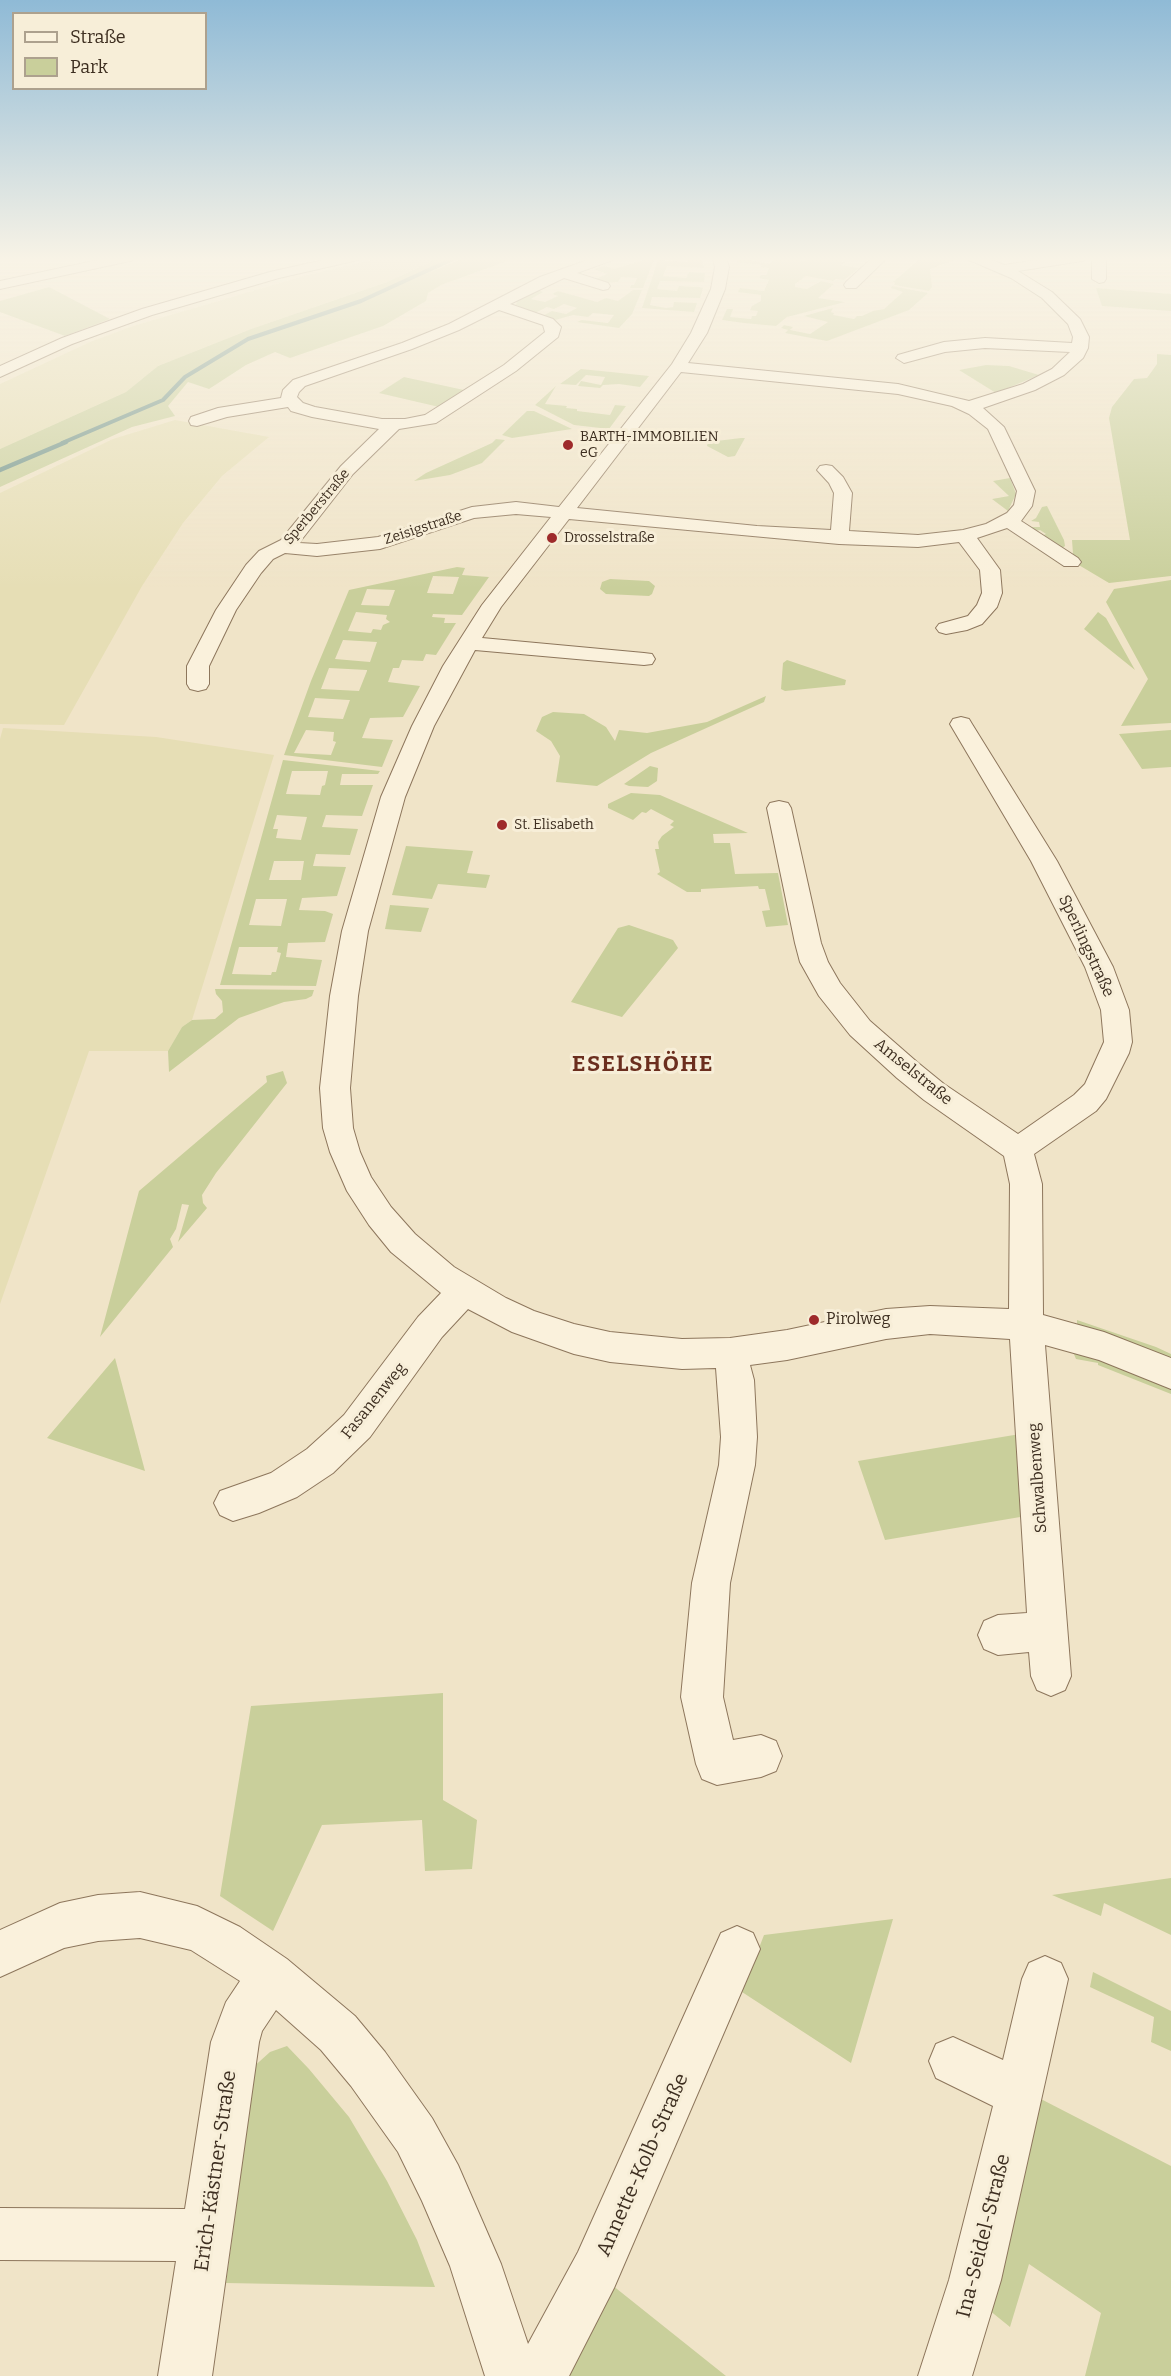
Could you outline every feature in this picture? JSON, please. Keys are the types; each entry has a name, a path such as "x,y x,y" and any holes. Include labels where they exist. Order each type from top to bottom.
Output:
{"street":[{"path":"291,401 289,393 299,383 343,368"},
{"path":"197,421 224,412 291,401 312,412 393,425 430,419 509,368"},
{"path":"676,368 508,584 468,643 423,726 393,797 377,847 352,951 344,996 335,1088 338,1128 358,1182 374,1208 419,1259 441,1277 524,1322 574,1340 610,1347 682,1354 730,1353 788,1345 861,1328 930,1320 981,1321 1027,1326 1104,1347 1171,1374"},
{"path":"562,513 839,538 918,541 964,536 993,528 1020,512 1026,498 1026,491 995,427 969,406 939,396 898,389 686,368"},
{"path":"969,406 1008,395 1044,380 1064,368"},
{"name":"Sperberstraße","path":"198,684 198,666 230,604 261,559 284,547 347,470 393,425"},
{"path":"826,470 837,481 843,493 844,503 839,538"},
{"name":"Zeisigstraße","path":"284,547 317,550 380,543 455,517 493,509 525,508 562,513"},
{"path":"1008,521 1071,562"},
{"path":"946,628 975,620 987,607 992,593 990,570 981,555 964,536"},
{"path":"468,643 644,659"},
{"name":"Sperlingstraße","path":"961,724 1044,861 1099,967 1115,1010 1118,1042 1096,1091 1066,1117 1018,1150"},
{"name":"Amselstraße","path":"779,808 808,942 814,962 829,989 860,1028 907,1070 1018,1150"},
{"path":"1018,1150 1026,1184 1027,1326"},
{"name":"Fasanenweg","path":"233,1503 259,1496 284,1485 320,1461 341,1442 357,1426 430,1327 464,1291"},
{"name":"Schwalbenweg","path":"1027,1326 1052,1676"},
{"path":"730,1353 739,1413 739,1447 711,1584 702,1697 717,1764 761,1756"},
{"path":"998,1635 1048,1631"},
{"path":"0,1954 24,1940 60,1926 98,1918 140,1915 197,1929 224,1943 271,1975 338,2033 392,2100 414,2135 440,2183 475,2264 512,2376"},
{"name":"Annette-Kolb-Straße","path":"540,2376 596,2270 737,1949"},
{"name":"Erich-Kästner-Straße","path":"185,2376 235,2042 243,2019 271,1975"},
{"name":"Ina-Seidel-Straße","path":"945,2376 975,2280 1045,1979"},
{"path":"953,2061 1020,2094"},
{"path":"0,2234 206,2235"}],"shaded area":[{"path":"35,368 156,368 126,392 0,449 0,384"},
{"path":"175,420 269,437 222,476 183,523 142,586 64,725 0,724 0,493 113,439"},
{"path":"3,728 156,737 274,755 192,1020 182,1027 168,1051 89,1051 0,1304 0,739"}],"green space":[{"path":"156,368 242,368 209,389 188,382 168,406 175,416 132,427 0,487 0,449 126,392"},
{"path":"1015,368 1039,375 996,393 959,370"},
{"path":"1154,368 1171,368 1171,576 1109,583 1072,561 1069,556 1073,554 1072,540 1130,540 1109,418 1112,407 1134,379 1147,378"},
{"path":"581,369 649,376 640,387 619,384 603,385 600,388 578,386 581,381 601,385 605,377 586,375 576,385 560,384"},
{"path":"404,377 464,390 439,407 379,393"},
{"path":"556,386 545,404 610,415 615,405 626,406 609,429 574,425 535,405"},
{"path":"527,411 534,411 572,429 512,438 502,435"},
{"path":"745,438 735,456 728,457 707,446 708,442"},
{"path":"496,439 505,440 482,463 450,475 414,481 426,473 492,443"},
{"path":"1010,478 1016,494 1008,511 992,499 1009,496 993,481"},
{"path":"1047,506 1064,540 1065,546 1060,550 1039,537 1046,534 1040,530 1032,532 1027,527 1040,527 1039,522 1031,521 1036,518 1042,507"},
{"path":"457,567 465,568 462,575 489,577 462,615 433,614 432,617 445,618 444,623 456,623 436,655 426,654 423,661 402,660 399,668 393,668 388,682 420,686 403,717 370,718 362,738 393,740 382,767 284,755 311,681 349,590","holes":["433,576 459,577 453,594 427,593","367,589 395,590 389,606 361,605","356,612 387,615 386,619 390,622 383,625 381,630 373,629 371,633 348,631","343,640 377,642 370,662 335,659","329,668 367,670 359,691 321,689","315,698 350,700 343,719 308,717","306,730 334,732 333,741 336,742 331,755 294,753"]},
{"path":"610,579 649,581 655,586 649,596 606,594 600,589 602,582"},
{"path":"1171,580 1171,723 1121,726 1148,679 1106,602 1114,589"},
{"path":"1098,612 1106,618 1135,670 1084,629"},
{"path":"787,660 846,680 845,685 785,691 781,689 783,663"},
{"path":"766,696 764,702 651,753 597,786 556,782 560,756 551,741 536,731 542,717 553,712 584,714 606,727 615,741 619,730 647,733 707,722"},
{"path":"1171,730 1171,767 1142,769 1119,734"},
{"path":"283,760 380,771 378,774 342,774 340,785 373,785 362,816 326,815 322,827 358,829 350,855 316,854 313,866 346,867 337,896 302,898 299,910 325,911 333,914 325,942 288,943 286,957 322,960 316,986 220,985","holes":["292,771 328,771 320,795 286,794","277,815 307,817 301,840 276,838 278,829 273,829","274,861 304,861 301,880 269,880","256,899 287,899 281,926 249,925","239,947 278,947 277,952 281,953 276,972 272,972 271,975 232,974"]},
{"path":"650,766 658,768 657,781 648,787 624,784"},
{"path":"631,793 660,795 748,833 713,834 714,843 730,843 735,874 778,873 788,925 766,927 762,911 770,910 765,889 759,889 758,886 701,889 701,892 687,892 657,874 660,872 655,849 659,849 658,842 662,836 674,827 670,825 674,821 651,809 646,813 642,812 633,820 608,808 608,804"},
{"path":"406,846 473,851 467,873 490,875 486,888 438,884 432,899 392,895"},
{"path":"390,905 429,908 421,932 385,929"},
{"path":"629,925 673,940 678,948 622,1017 571,1002 618,928"},
{"path":"215,989 314,990 312,996 306,999 284,1002 239,1018 169,1072 168,1051 182,1027 192,1020 215,1019 223,1012 222,1001"},
{"path":"283,1071 287,1083 216,1173 202,1195 203,1203 207,1208 178,1242 189,1205 182,1204 176,1229 170,1239 173,1247 100,1337 139,1191 267,1082 266,1076"},
{"path":"1077,1320 1156,1347 1171,1354 1171,1362 1077,1325"},
{"path":"1073,1352 1120,1366 1171,1387 1171,1394 1098,1365 1098,1363 1076,1359"},
{"path":"115,1358 145,1471 47,1438"},
{"path":"1020,1434 1026,1516 885,1540 858,1461"},
{"path":"443,1693 443,1800 477,1820 472,1869 425,1871 422,1820 322,1825 273,1931 220,1896 251,1706"},
{"path":"1171,1878 1171,1935 1104,1903 1101,1916 1052,1895"},
{"path":"893,1919 851,2063 742,1992 764,1935"},
{"path":"1093,1972 1171,2011 1171,2051 1151,2042 1154,2017 1090,1987"},
{"path":"287,2046 349,2117 387,2181 417,2240 435,2287 226,2283 251,2099 250,2070 270,2052"},
{"path":"1037,2097 1171,2166 1171,2376 1085,2376 1101,2313 1029,2264 1010,2327 989,2310"},
{"path":"612,2285 726,2376 569,2376"}],"waterway":[{"path":"62,443 163,400 185,377 200,368"},
{"path":"0,470 66,442"}],"place":[{"name":"BARTH-IMMOBILIEN eG","path":"568,445"},
{"name":"Drosselstraße","path":"552,538"},
{"name":"St. Elisabeth","path":"502,825"},
{"name":"Pirolweg","path":"814,1320"}],"district":[{"name":"ESELSHÖHE","path":"643,1065"}]}
